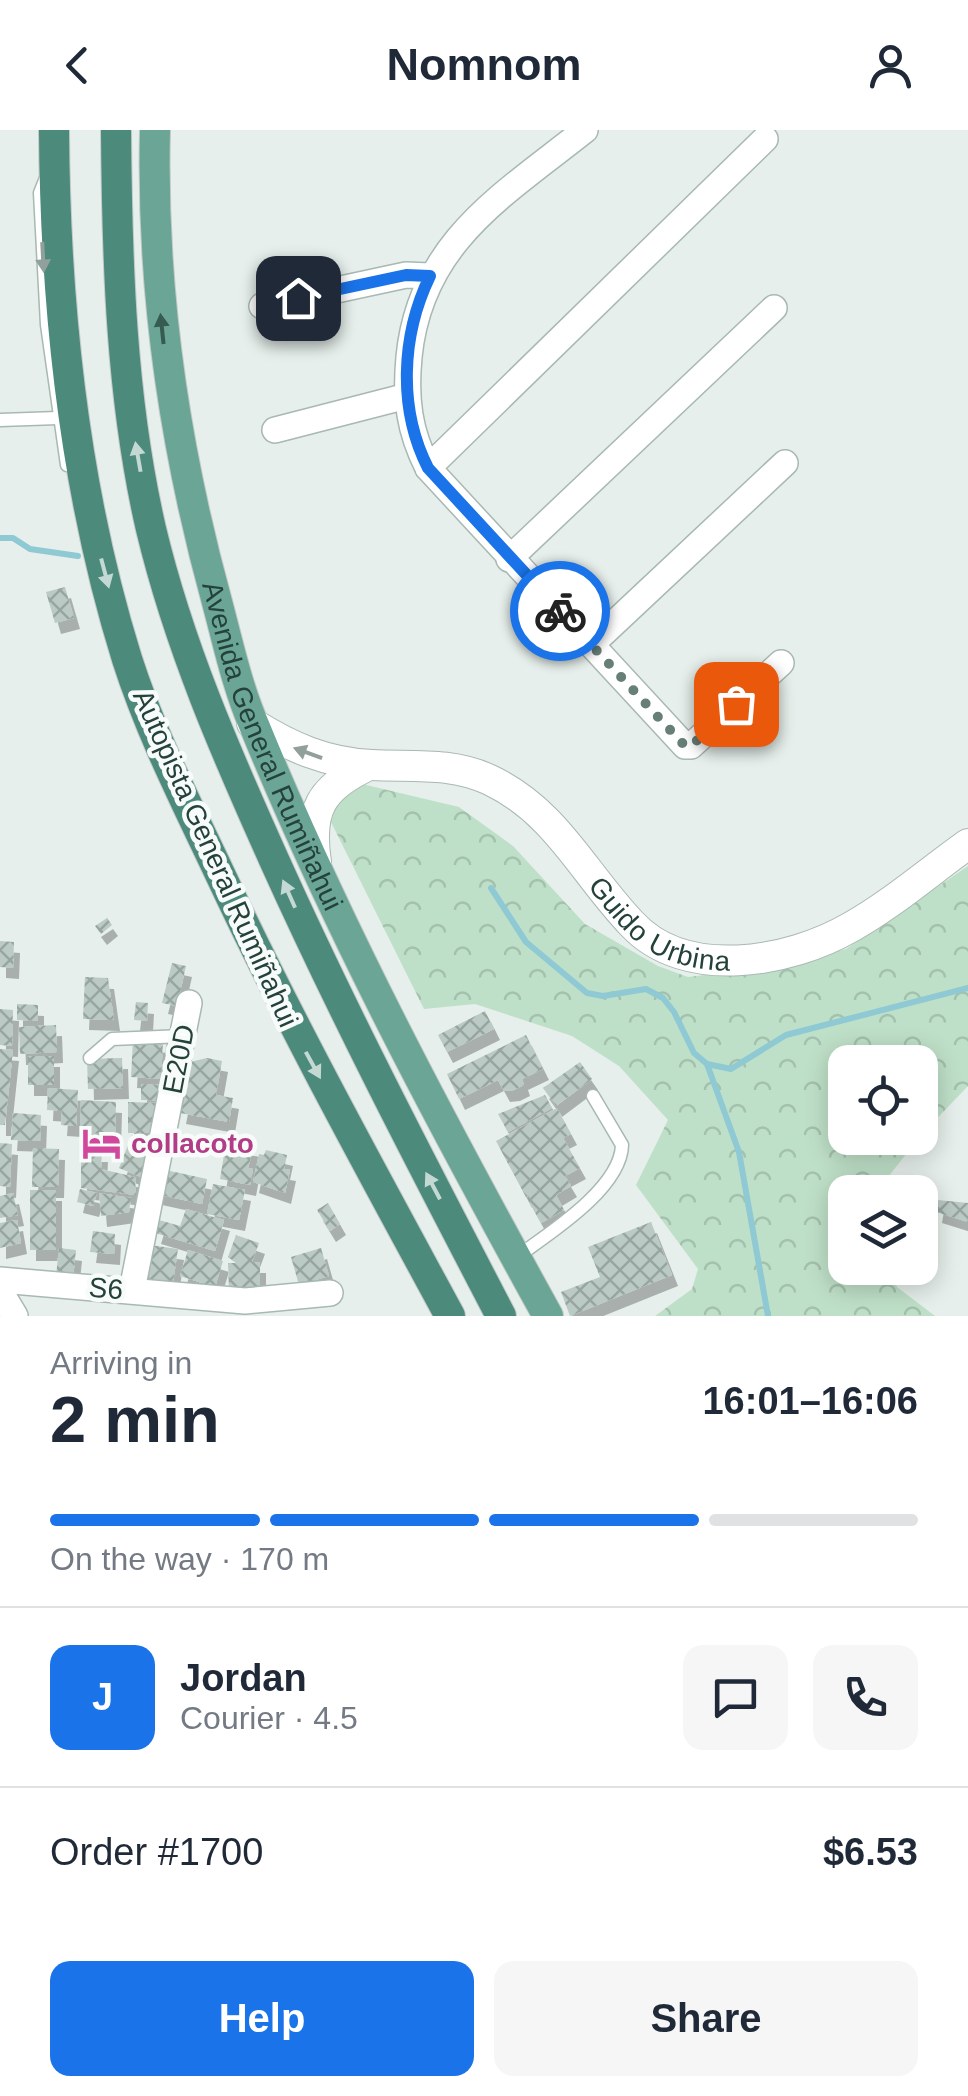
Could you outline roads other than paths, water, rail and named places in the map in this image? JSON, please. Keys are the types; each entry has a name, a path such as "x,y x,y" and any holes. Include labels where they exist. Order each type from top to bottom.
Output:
{"highway":[{"name":"Autopista General Rumiñahui","path":"54,130 63,330 92,515 128,660 166,760 291,1024 450,1316"},
{"name":"Autopista General Rumiñahui","path":"116,130 118,230 132,424 151,528 182,641 223,748 344,1014 502,1316"}],"main road":[{"name":"Avenida General Rumiñahui","path":"155,130 158,287 168,388 192,513 252,723 424,1085 548,1316"}],"street":[{"path":"585,130 468,223 430,276 414,318 407,396 409,422 428,468 509,559 688,746 781,663"},
{"path":"428,468 765,139"},
{"path":"262,306 406,275 430,276"},
{"path":"509,559 774,308"},
{"path":"275,430 407,396"},
{"path":"593,643 785,462"},
{"name":"Guido Urbina","path":"252,723 288,746 328,760 471,771 503,786 551,820 632,925 656,946 686,957 716,962 785,952 850,928 968,844"},
{"path":"316,862 311,831 320,801 341,778 369,766"},
{"name":"E20D","path":"132,1290 189,1004"},
{"name":"S6","path":"0,1280 299,1307 330,1292"},
{"path":"0,1290 15,1316"}],"lane":[{"path":"54,162 40,194 58,418 73,500 92,515"},
{"path":"0,420 58,418"},
{"path":"90,1058 112,1038 132,1034 183,1036"},
{"path":"516,1257 588,1202 618,1166 622,1145 593,1096"}],"waterway":[{"path":"0,538 13,538 30,549 78,556"},
{"path":"491,888 526,942 587,993 603,996 646,989 663,998 674,1012 694,1053 707,1064 739,1152 768,1316"},
{"path":"707,1064 731,1069 786,1035 968,988"}],"place":[{"name":"collacoto","path":"101,1143"}]}
